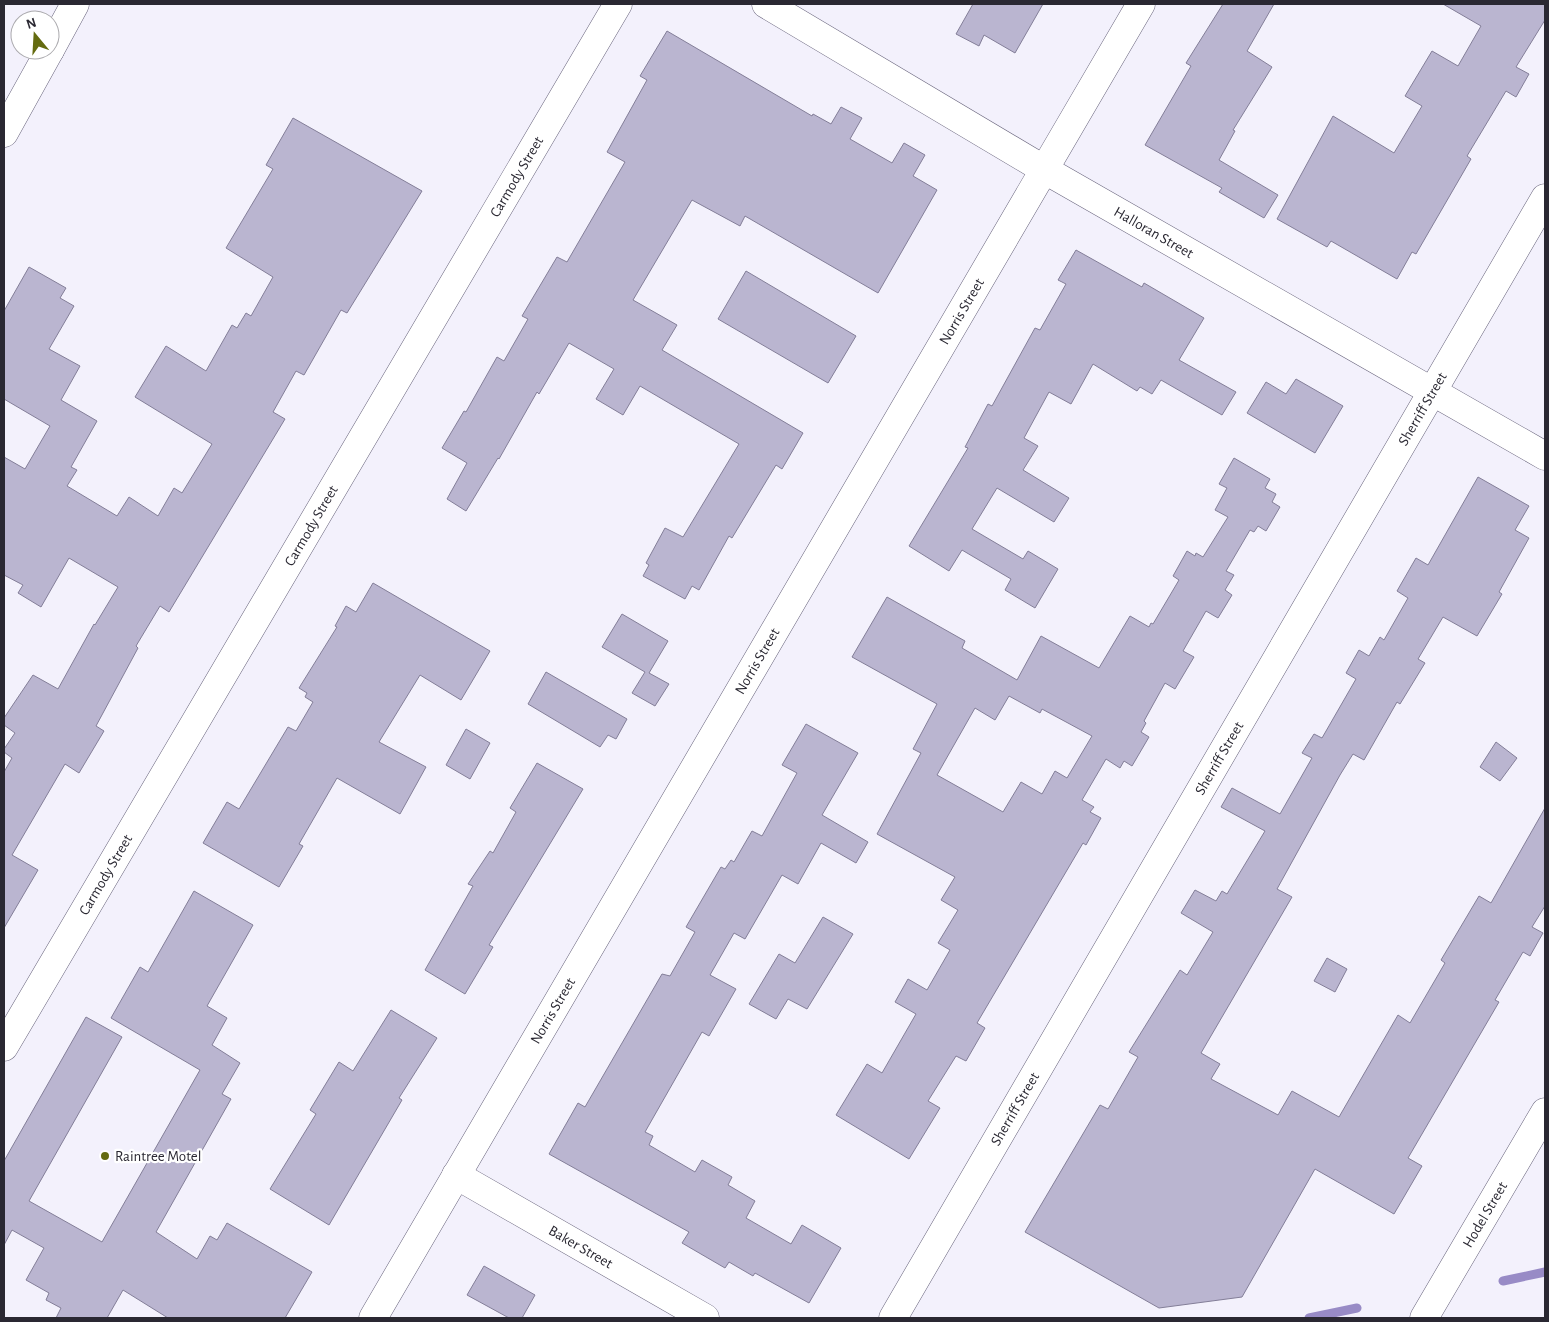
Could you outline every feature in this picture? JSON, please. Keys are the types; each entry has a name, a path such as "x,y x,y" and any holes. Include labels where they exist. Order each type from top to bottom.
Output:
{"street":[{"path":"60,32 76,4"},
{"name":"Carmody Street","path":"4,1047 618,4"},
{"name":"Halloran Street","path":"766,4 1046,170 1545,456"},
{"name":"Norris Street","path":"373,1318 1046,170 1141,4"},
{"path":"4,133 44,60"},
{"name":"Sherriff Street","path":"893,1318 1545,198"},
{"name":"Hodel Street","path":"1424,1318 1545,1112"},
{"name":"Baker Street","path":"456,1176 705,1318"}],"building":[{"path":"973,4 1043,4 1015,53 984,35 979,46 956,34"},
{"path":"1223,4 1274,4 1247,51 1272,67 1233,130 1235,131 1219,160 1278,195 1264,218 1219,192 1222,188 1145,145 1191,66 1186,63"},
{"path":"1443,4 1545,4 1545,20 1516,67 1529,74 1516,97 1506,91 1467,156 1471,159 1416,254 1412,252 1397,279 1331,241 1327,247 1277,219 1333,116 1394,153 1422,106 1405,96 1432,51 1458,66 1481,26"},
{"path":"667,31 812,116 813,114 831,124 841,107 862,118 850,139 892,163 904,143 925,155 913,176 937,190 878,293 745,216 740,226 692,200 633,300 677,325 662,350 803,433 782,469 776,465 732,538 729,536 699,590 692,586 685,599 643,576 649,565 646,563 665,528 683,537 739,444 640,386 623,415 596,399 614,369 569,343 539,394 537,392 499,459 466,511 447,499 467,463 442,448 464,411 466,412 497,357 504,361 528,319 522,316 557,257 567,262 625,162 607,152 647,80 640,76"},
{"path":"293,118 422,191 347,313 341,310 304,375 296,371 273,412 285,419 169,612 160,606 136,646 138,648 96,726 104,731 79,773 65,764 12,855 38,870 4,928 4,772 12,758 4,752 4,749 15,733 4,725 4,718 33,675 58,689 94,624 118,587 69,558 41,607 18,593 23,585 4,575 4,457 25,469 50,426 4,399 4,311 29,267 66,288 60,298 74,306 49,349 80,366 61,400 97,421 71,467 77,470 67,486 117,516 129,497 158,516 174,488 182,493 212,444 135,397 166,346 206,371 232,325 237,328 246,313 251,316 273,277 226,248 273,169 266,165"},
{"path":"1076,250 1142,287 1144,283 1204,318 1179,360 1236,392 1222,415 1161,380 1152,394 1140,387 1137,391 1093,364 1071,404 1049,392 1024,438 1038,446 1023,470 1069,498 1054,522 997,488 972,529 1023,559 1028,551 1058,569 1035,608 1005,590 1011,579 962,550 949,571 909,546 968,448 965,447 988,404 992,406 1035,328 1040,330 1066,284 1058,280"},
{"path":"746,271 856,336 828,383 718,319"},
{"path":"1296,379 1343,406 1315,453 1247,413 1266,382 1286,394"},
{"path":"1234,458 1270,479 1265,488 1276,494 1272,502 1280,507 1266,531 1258,526 1254,532 1250,530 1226,571 1234,575 1225,590 1232,595 1218,618 1206,611 1183,651 1194,657 1175,689 1165,683 1144,721 1146,723 1141,732 1149,737 1132,766 1124,761 1120,768 1106,759 1082,800 1094,807 1090,812 1101,818 1086,845 1083,843 977,1023 985,1028 966,1061 956,1056 928,1101 940,1108 909,1159 836,1115 867,1064 882,1073 916,1014 895,1002 908,979 927,990 950,950 938,943 958,910 941,900 955,877 877,834 921,753 913,749 937,704 852,657 887,597 965,641 962,648 1017,680 1041,636 1099,668 1130,616 1149,627 1151,623 1153,624 1179,580 1173,576 1187,551 1195,556 1196,553 1203,557 1228,517 1215,510 1227,488 1219,484","holes":["1009,696 1040,713 1042,709 1092,736 1067,778 1055,771 1042,794 1021,782 1003,812 937,775 975,708 995,720"]},
{"path":"1478,477 1529,506 1515,530 1529,538 1499,592 1502,594 1477,636 1443,617 1418,659 1425,663 1400,704 1397,702 1364,760 1353,754 1340,775 1277,889 1292,897 1201,1053 1220,1064 1211,1079 1278,1115 1292,1091 1339,1117 1398,1015 1410,1023 1445,963 1441,960 1479,896 1491,903 1545,808 1545,906 1532,927 1543,933 1530,956 1523,952 1495,1000 1499,1002 1408,1158 1422,1166 1394,1214 1315,1169 1242,1297 1159,1308 1025,1232 1100,1105 1108,1109 1138,1057 1129,1052 1180,970 1187,975 1213,932 1181,913 1195,890 1216,901 1222,891 1227,894 1265,831 1221,807 1232,788 1280,814 1312,758 1302,753 1314,734 1322,738 1356,679 1346,673 1359,650 1369,656 1380,637 1384,640 1408,598 1397,591 1416,558 1428,565"},
{"path":"373,583 490,651 461,700 420,675 379,742 426,767 400,814 337,778 299,844 303,846 279,887 203,843 227,802 239,809 288,727 296,731 313,702 305,697 307,693 299,688 337,627 335,626 346,606 356,612"},
{"path":"622,614 668,641 649,673 669,684 655,706 632,693 645,672 602,647"},
{"path":"546,672 627,719 616,739 608,735 600,747 528,704"},
{"path":"806,724 858,753 822,815 868,842 856,863 821,843 798,884 782,875 745,939 734,933 710,975 736,989 709,1036 702,1032 645,1132 653,1136 649,1145 695,1172 702,1160 732,1177 728,1185 755,1201 746,1218 791,1244 802,1225 841,1248 809,1303 755,1273 753,1276 729,1262 725,1268 682,1243 689,1232 549,1154 578,1103 585,1107 662,974 670,976 695,932 686,927 721,867 725,869 731,860 734,862 752,831 762,836 797,773 782,765"},
{"path":"466,729 490,743 470,779 446,765"},
{"path":"1496,742 1517,758 1500,781 1480,767"},
{"path":"537,763 583,789 489,945 493,947 465,994 425,970 473,886 468,884 490,851 493,853 516,812 510,808"},
{"path":"194,891 253,925 207,1006 227,1018 212,1045 240,1063 222,1094 231,1099 156,1232 197,1259 210,1236 217,1240 227,1223 312,1272 285,1318 168,1318 123,1290 107,1318 56,1318 61,1308 46,1300 49,1293 26,1280 44,1248 12,1230 4,1245 4,1161 86,1017 122,1037 29,1201 102,1242 200,1070 111,1018 140,967 148,972"},
{"path":"823,917 853,934 807,1009 788,999 776,1019 749,1004 779,954 795,963"},
{"path":"1327,958 1347,969 1335,992 1314,981"},
{"path":"391,1010 437,1038 399,1098 402,1100 329,1225 270,1189 316,1114 310,1110 339,1062 353,1071"},
{"path":"484,1266 535,1295 522,1318 509,1318 467,1295"}],"waterway":[{"path":"1503,1281 1545,1272"},
{"path":"1309,1318 1357,1308"}],"place":[{"name":"Raintree Motel","path":"105,1156"}]}
